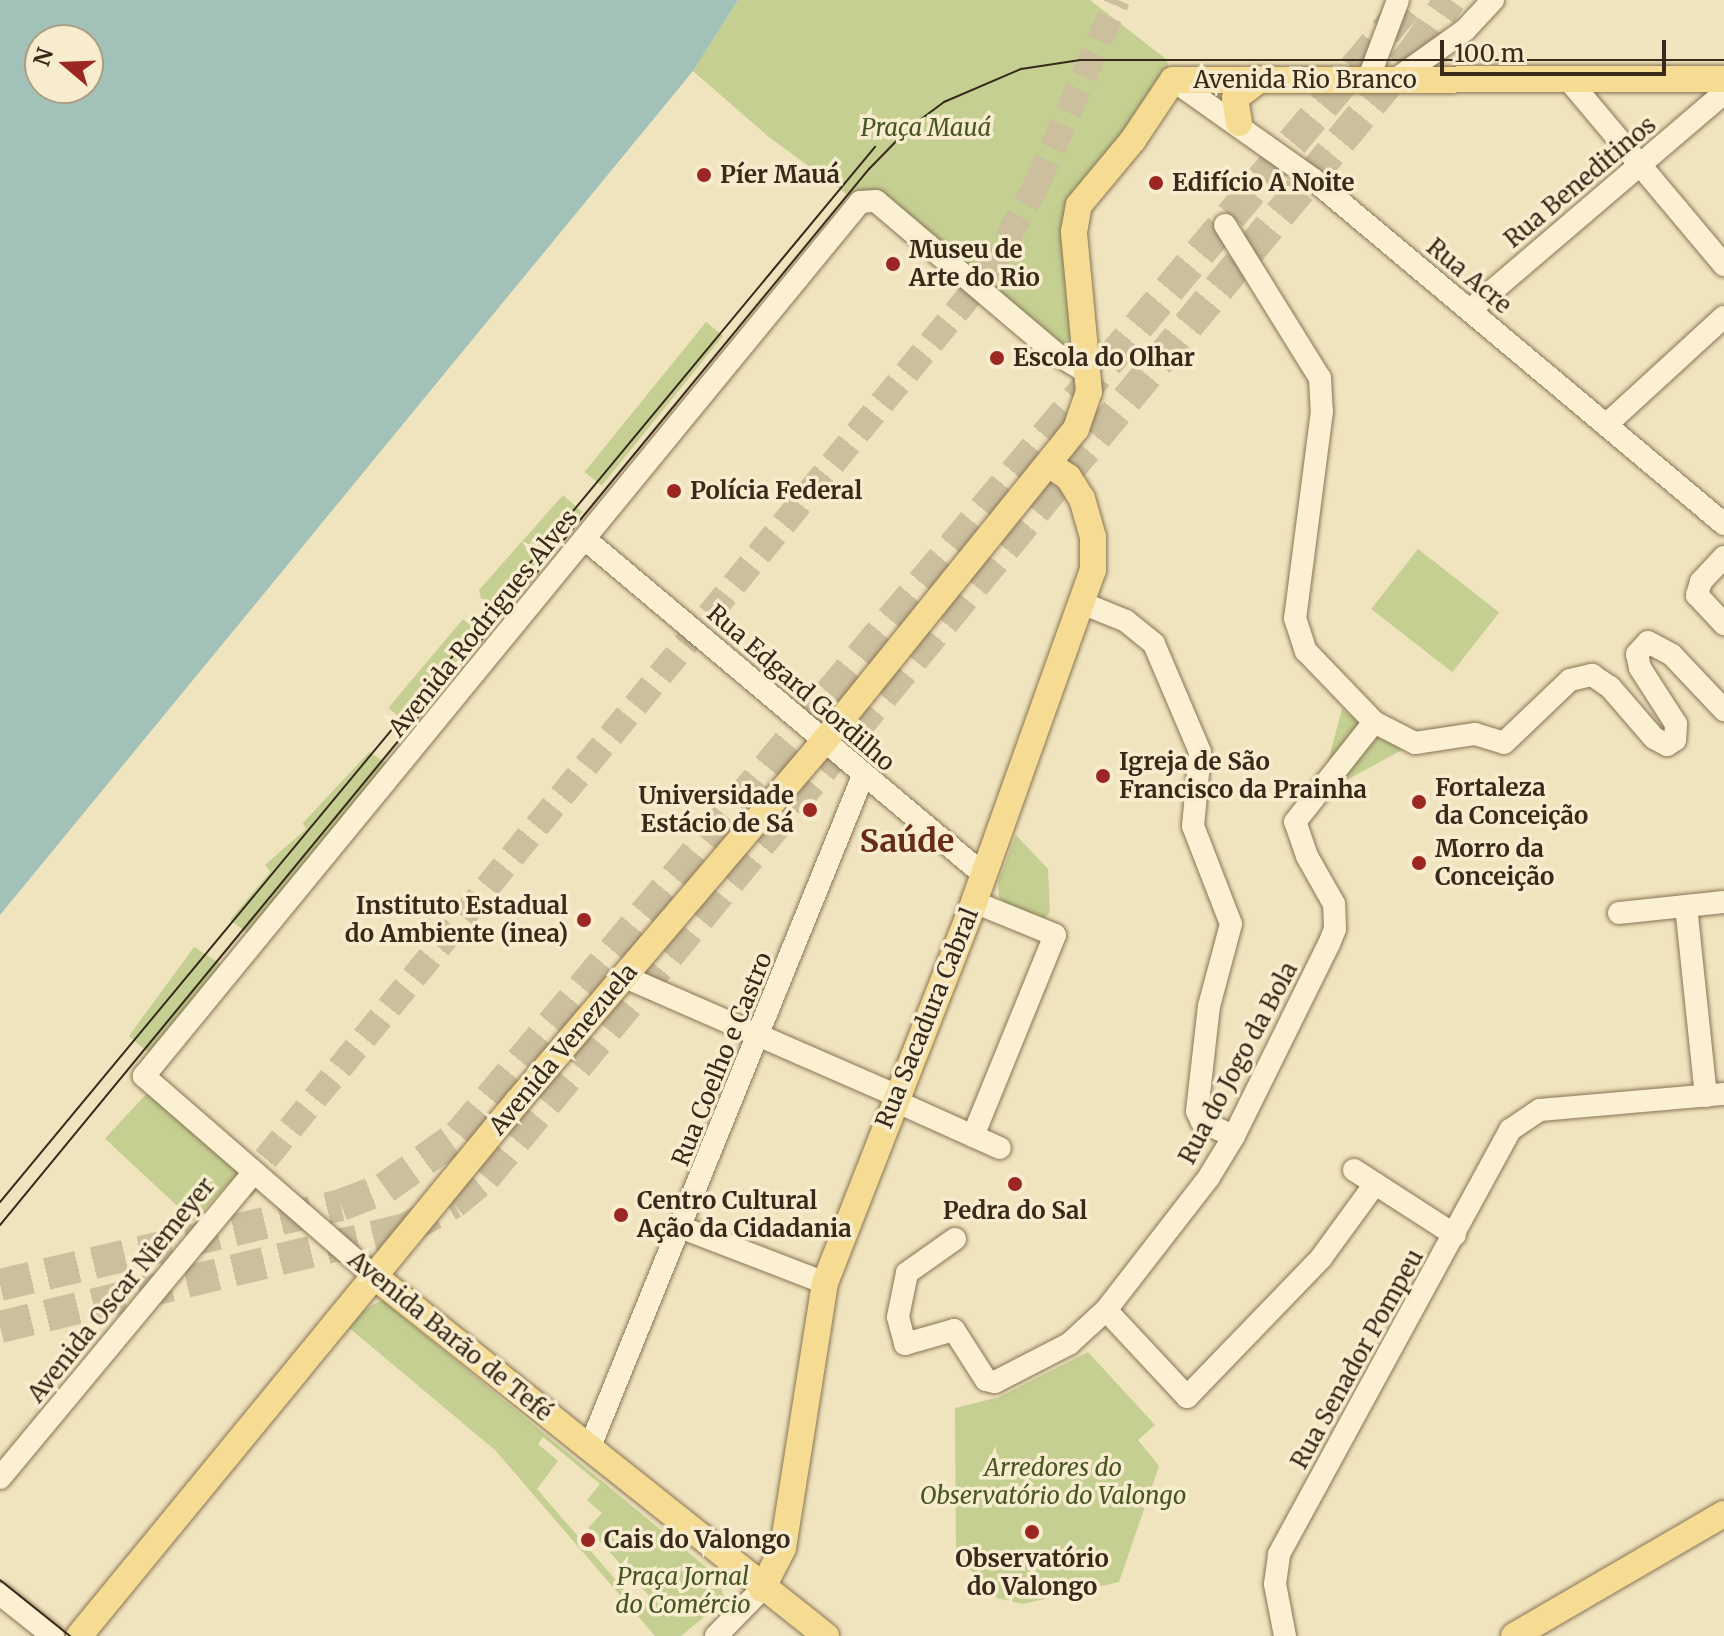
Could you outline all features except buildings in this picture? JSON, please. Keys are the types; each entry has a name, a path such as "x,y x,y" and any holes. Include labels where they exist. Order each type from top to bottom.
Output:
{"main road":[{"path":"1239,123 1235,98 1260,79"},
{"name":"Avenida Rio Branco","path":"1173,80 1724,79"},
{"path":"1049,464 1085,411 1087,372 1074,232 1079,205 1133,140 1173,80"},
{"name":"Rua Sacadura Cabral","path":"762,1589 783,1548 825,1283 894,1097 974,902 1094,562 1090,524 1068,477 1049,464"},
{"name":"Avenida Venezuela","path":"79,1636 623,976 824,741 1049,464"},
{"name":"Avenida Barão de Tefé","path":"374,1276 762,1589 826,1636"},
{"path":"1514,1636 1724,1514"}],"street":[{"path":"1368,80 1398,0"},
{"path":"1395,80 1465,30 1493,0"},
{"path":"1568,79 1724,265"},
{"name":"Rua Acre","path":"1173,80 1221,117 1239,123 1470,310 1724,524"},
{"name":"Rua Beneditinos","path":"1470,310 1724,93"},
{"name":"Avenida Rodrigues Alves","path":"144,1076 860,202 876,201 1055,353 1087,372"},
{"path":"1225,225 1320,378 1322,411 1295,618 1306,651 1374,722 1415,743 1475,734 1504,743 1570,680 1592,675 1610,687 1654,738 1667,745 1675,740 1676,724 1637,654 1648,642 1672,655 1724,710"},
{"path":"1606,425 1724,317"},
{"name":"Rua Edgard Gordilho","path":"585,539 984,875"},
{"path":"1724,557 1701,582 1697,595 1724,624"},
{"path":"1082,603 1126,621 1154,644 1200,752 1193,826 1231,924 1209,1006 1197,1111 1202,1122 1234,1136"},
{"name":"Rua do Jogo da Bola","path":"955,1239 907,1273 898,1317 905,1344 954,1330 986,1380 995,1382 1069,1344 1106,1310 1209,1177 1234,1136 1335,929 1334,904 1295,830 1304,810 1374,722"},
{"name":"Rua Coelho e Castro","path":"589,1449 761,1036 863,776"},
{"path":"973,1136 1055,935 974,902"},
{"path":"1619,913 1724,902"},
{"path":"1686,906 1715,1095"},
{"path":"623,976 761,1036 1000,1148"},
{"name":"Avenida Barão de Tefé","path":"144,1076 374,1276"},
{"name":"Rua Senador Pompeu","path":"1285,1636 1275,1584 1279,1554 1521,1118 1540,1110 1715,1095"},
{"path":"1354,1170 1455,1235"},
{"name":"Avenida Oscar Niemeyer","path":"0,1478 253,1173"},
{"path":"1106,1310 1187,1397 1321,1258 1375,1184"},
{"path":"680,1227 825,1283"},
{"name":"Rua Sacadura Cabral","path":"716,1636 762,1589"},
{"path":"0,1594 53,1636"}],"green space":[{"name":"Praça Mauá","path":"738,0 1090,0 1166,59 1173,80 1083,194 1086,371 769,137 693,71"},
{"path":"706,322 723,336 602,486 585,472"},
{"path":"563,495 582,512 503,607 481,598 479,590"},
{"path":"1418,549 1499,612 1452,672 1371,609"},
{"path":"463,619 481,634 406,723 388,708"},
{"path":"1342,709 1402,750 1319,795"},
{"path":"369,752 390,765 250,935 230,920 270,872 265,865 306,829 303,823"},
{"path":"1016,835 1048,869 1050,912 1045,918 1008,906 999,897 998,882"},
{"path":"194,947 224,966 150,1054 129,1036"},
{"path":"152,1088 240,1171 193,1221 105,1138"},
{"name":"Praça Jornal do Comércio","path":"382,1300 717,1576 724,1596 719,1605 681,1636 655,1636 495,1450 348,1327 360,1312","holes":["543,1437 600,1484 587,1500 602,1513 588,1528 650,1597 640,1608 537,1489 558,1461 538,1444"]},
{"name":"Arredores do Observatório do Valongo","path":"1088,1352 1155,1425 1138,1440 1159,1466 1119,1582 1023,1604 997,1598 956,1555 955,1408 999,1397"}],"water":[{"path":"0,0 738,0 693,71 0,915"}],"tunnel":[{"path":"241,1189 988,273 1037,184 1117,0"},
{"path":"0,1285 341,1205 385,1188 459,1135 1412,0"},
{"path":"0,1327 406,1229 453,1203 485,1177 1413,53 1450,0"}],"tram line":[{"path":"0,1225 869,169 909,128 944,102 1021,69 1080,60 1724,60"},
{"path":"0,1202 875,147"},
{"path":"0,1580 70,1636"}],"place":[{"name":"Píer Mauá","path":"704,175"},
{"name":"Edifício A Noite","path":"1156,183"},
{"name":"Museu de Arte do Rio","path":"893,264"},
{"name":"Escola do Olhar","path":"997,358"},
{"name":"Polícia Federal","path":"674,491"},
{"name":"Igreja de São Francisco da Prainha","path":"1103,776"},
{"name":"Fortaleza da Conceição","path":"1419,802"},
{"name":"Universidade Estácio de Sá","path":"810,810"},
{"name":"Morro da Conceição","path":"1419,863"},
{"name":"Instituto Estadual do Ambiente (inea)","path":"584,920"},
{"name":"Pedra do Sal","path":"1015,1184"},
{"name":"Centro Cultural Ação da Cidadania","path":"621,1215"},
{"name":"Observatório do Valongo","path":"1032,1532"},
{"name":"Cais do Valongo","path":"588,1540"}],"district":[{"name":"Saúde","path":"907,841"}]}
